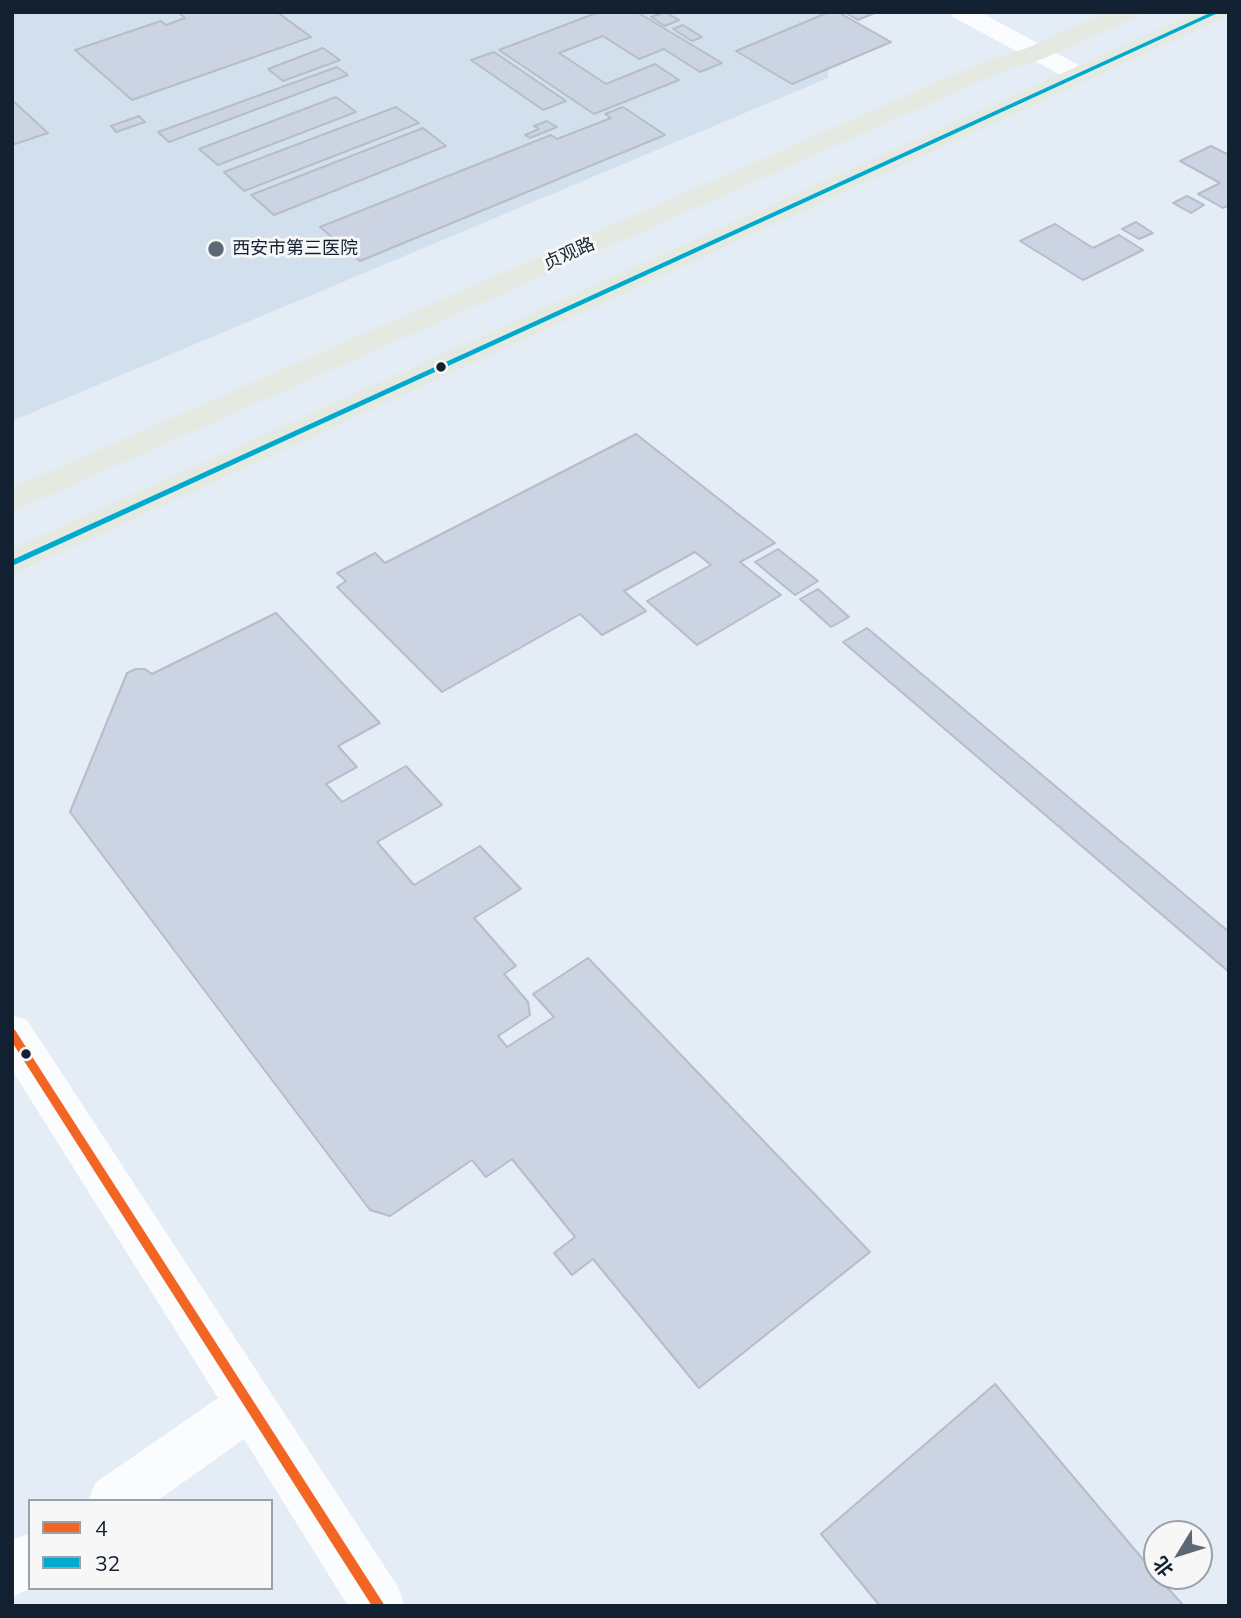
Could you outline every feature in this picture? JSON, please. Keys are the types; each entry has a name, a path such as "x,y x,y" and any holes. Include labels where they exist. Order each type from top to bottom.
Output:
{"main road":[{"name":"贞观路","path":"12,501 992,67 1036,53 1128,12"},
{"path":"12,563 1217,12"}],"street":[{"path":"961,12 1077,74"},
{"path":"12,1033 379,1606"},
{"path":"116,1499 249,1406"},
{"path":"12,1571 28,1560"}],"shaded area":[{"name":"西安市第三医院","path":"12,12 831,12 828,78 12,421"}],"building":[{"path":"178,12 277,12 311,37 132,100 75,50 161,21 166,25 185,18"},
{"path":"599,12 637,12 722,63 700,72 664,49 639,59 603,36 559,53 606,84 655,64 679,80 594,114 499,50"},
{"path":"665,12 679,20 665,26 651,17"},
{"path":"829,12 838,12 891,42 792,84 736,51"},
{"path":"844,12 877,12 858,20"},
{"path":"683,25 702,37 692,41 673,29"},
{"path":"323,48 340,60 283,81 268,69"},
{"path":"494,52 566,101 543,110 471,60"},
{"path":"337,67 348,75 169,142 158,132"},
{"path":"336,97 356,112 218,165 199,149"},
{"path":"12,100 48,133 12,145"},
{"path":"396,107 419,123 244,191 224,172"},
{"path":"623,107 665,135 360,261 320,227 551,135 557,139 611,118 605,114"},
{"path":"139,116 145,122 116,132 111,126"},
{"path":"547,121 557,127 530,138 525,135 539,129 534,126"},
{"path":"423,128 446,146 274,215 251,195"},
{"path":"1211,146 1229,155 1229,205 1223,208 1198,194 1220,183 1180,161"},
{"path":"1187,196 1204,205 1191,213 1173,203"},
{"path":"1136,222 1153,233 1139,239 1122,229"},
{"path":"1055,224 1093,248 1119,235 1143,250 1083,280 1020,241"},
{"path":"636,434 775,543 740,562 781,595 697,645 647,601 711,565 695,552 624,591 646,611 602,635 580,614 442,692 337,587 346,581 337,573 375,553 385,563"},
{"path":"778,549 818,581 795,595 755,562"},
{"path":"818,589 849,617 831,627 800,599"},
{"path":"276,613 380,723 338,746 357,767 326,784 342,802 406,766 442,805 377,842 414,885 480,846 521,889 474,918 516,966 504,974 528,1002 530,1015 498,1036 507,1047 554,1017 533,994 588,958 870,1252 699,1388 593,1259 572,1275 554,1253 575,1237 512,1159 486,1177 472,1160 390,1216 370,1210 70,812 127,673 145,669 152,674"},
{"path":"867,628 1229,932 1229,972 843,642"},
{"path":"995,1384 1143,1559 1143,1590 1170,1590 1184,1606 880,1606 821,1534"}],"transit line":[{"name":"32","path":"12,563 1217,12"},
{"name":"4","path":"12,1033 379,1606"}],"place":[{"name":"西安市第三医院","path":"216,249"}]}
